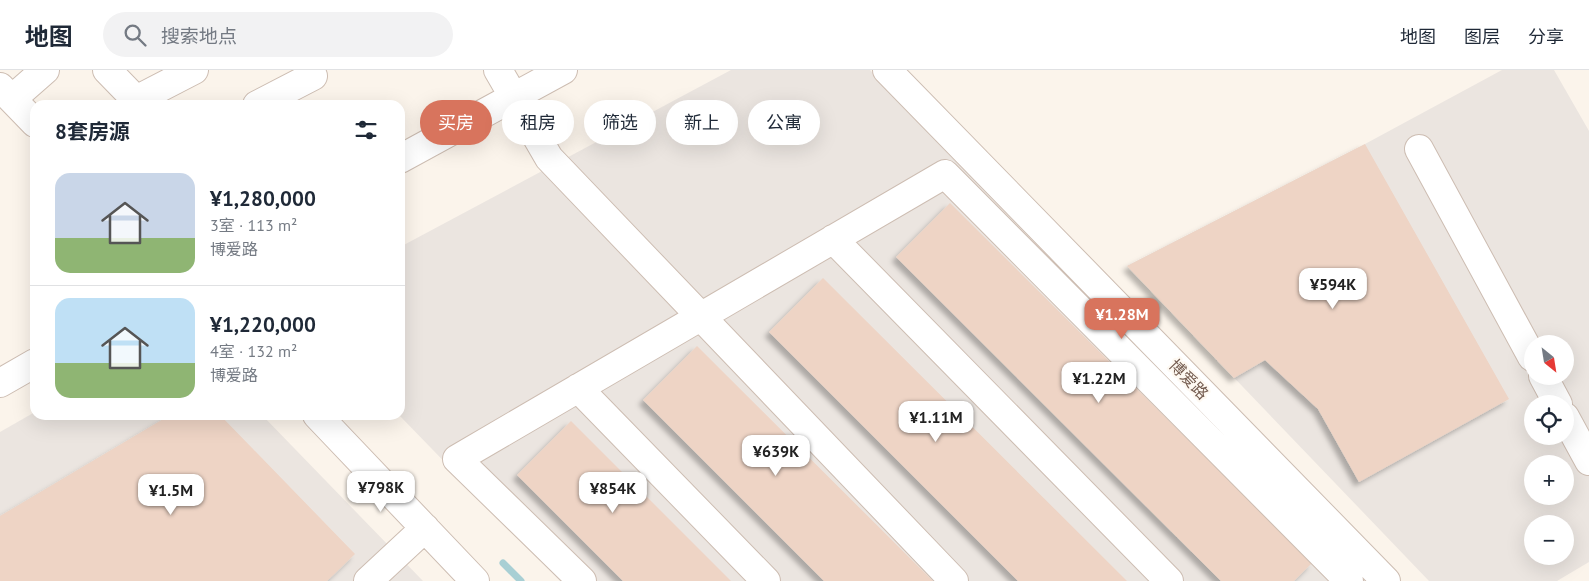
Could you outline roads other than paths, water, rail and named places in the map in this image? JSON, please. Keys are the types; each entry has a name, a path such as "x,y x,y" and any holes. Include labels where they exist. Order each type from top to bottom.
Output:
{"street":[{"path":"30,118 6,93 45,70"},
{"path":"107,70 136,100"},
{"path":"144,100 194,70"},
{"path":"498,70 549,158 954,581"},
{"path":"405,156 563,70"},
{"name":"博爱路","path":"887,70 1386,581"},
{"path":"266,100 312,76"},
{"path":"1419,149 1524,342"},
{"path":"582,581 458,459 945,174 1349,581"},
{"path":"833,239 1169,581"},
{"path":"0,383 30,366"},
{"path":"578,388 766,581"},
{"path":"322,420 475,581"},
{"path":"1574,434 1589,461"},
{"path":"380,577 425,528"}],"waterway":[{"path":"503,563 521,581"}]}
